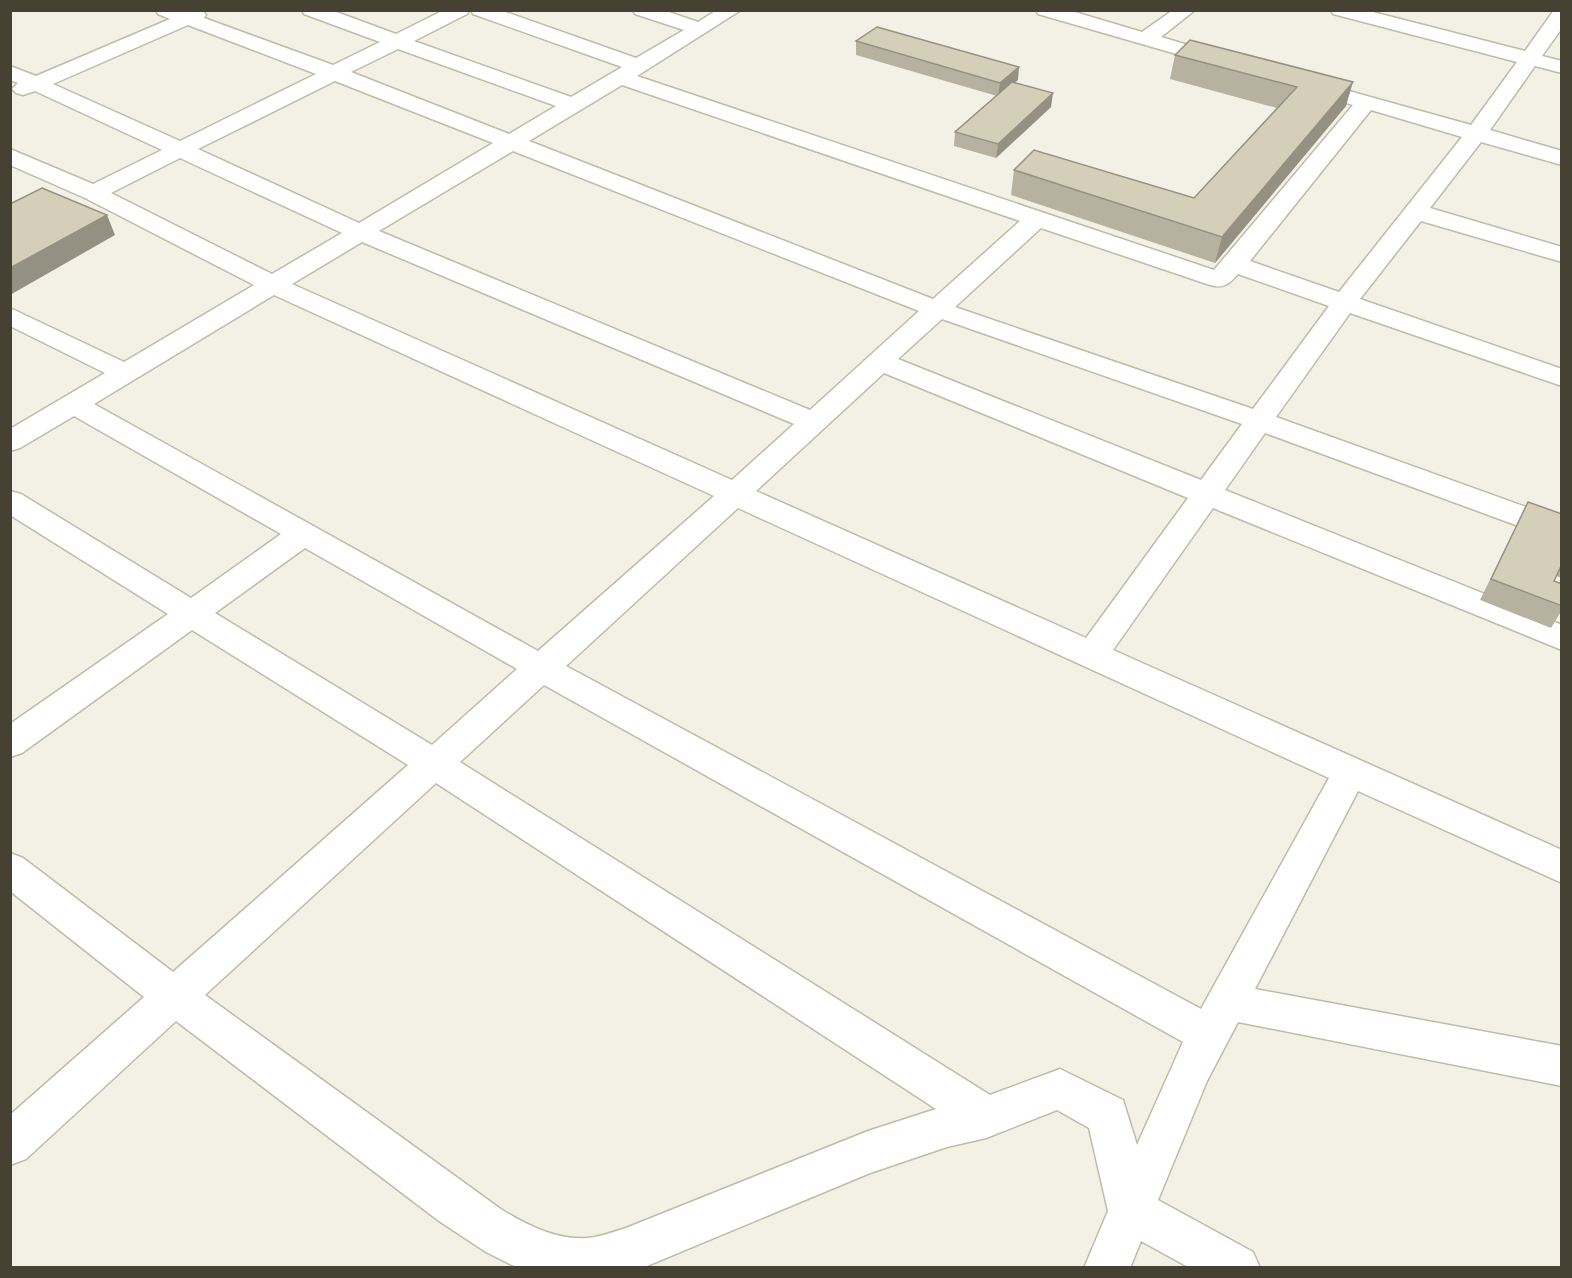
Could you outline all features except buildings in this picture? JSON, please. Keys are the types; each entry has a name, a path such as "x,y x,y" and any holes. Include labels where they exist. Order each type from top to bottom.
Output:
{"street":[{"path":"165,10 196,15 510,143 936,309 1258,420 1562,532"},
{"path":"311,10 573,105"},
{"path":"93,193 460,10"},
{"path":"480,10 629,72 1219,280 1366,103"},
{"path":"642,10 700,29"},
{"path":"10,442 732,10"},
{"path":"1045,10 1245,68"},
{"path":"1145,39 1186,10"},
{"path":"1340,10 1562,67"},
{"path":"1091,655 1345,301 1476,134 1562,13"},
{"path":"10,94 196,15"},
{"path":"10,72 360,232 813,422"},
{"path":"1289,80 1562,158"},
{"path":"10,156 93,193 273,285 1562,867"},
{"path":"1414,211 1562,255"},
{"path":"10,1144 735,494 1038,217"},
{"path":"1234,264 1562,378"},
{"path":"10,316 126,373"},
{"path":"879,361 1562,638"},
{"path":"74,404 540,667 1219,1018 1562,1066"},
{"path":"10,501 433,763 986,1117"},
{"path":"10,743 303,534"},
{"path":"1107,1268 1190,1071 1350,772"},
{"path":"10,869 174,996 494,1232 554,1259 592,1264 676,1232 867,1152 947,1126 986,1117 1060,1089 1108,1115 1130,1210 1237,1268"}]}
